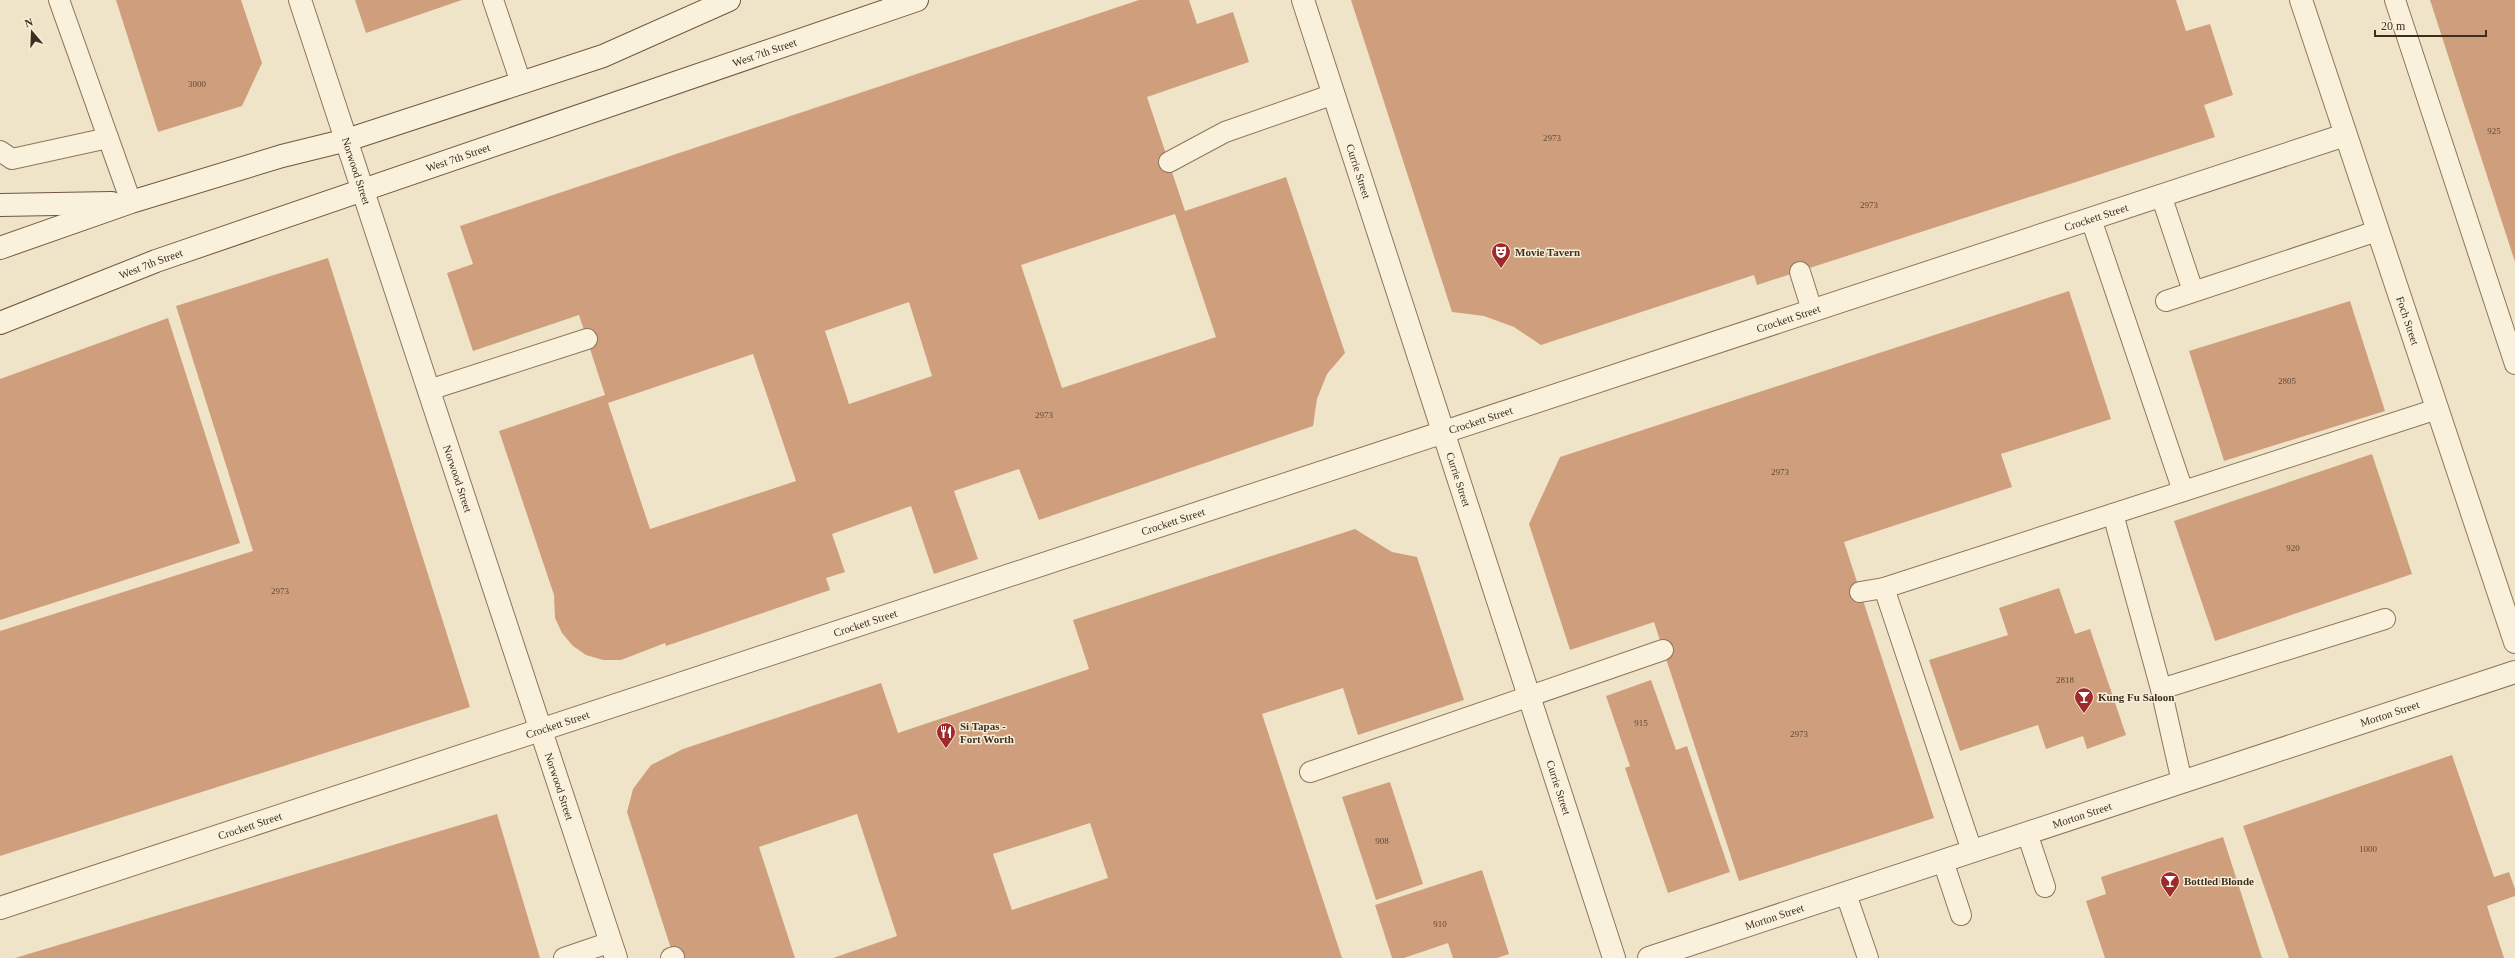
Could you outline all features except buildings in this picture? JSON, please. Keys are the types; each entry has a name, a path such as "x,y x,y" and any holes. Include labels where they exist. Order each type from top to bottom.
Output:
{"street":[{"name":"Norwood Street","path":"300,0 614,950"},
{"path":"0,248 131,202 282,156 347,140 603,56 729,0"},
{"name":"West 7th Street","path":"0,322 156,261 918,0"},
{"name":"Currie Street","path":"1303,0 1614,958"},
{"name":"Foch Street","path":"2301,0 2515,642"},
{"name":"Crockett Street","path":"0,908 2345,135"},
{"path":"0,205 131,202"},
{"name":"Morton Street","path":"1649,958 2515,672"}],"lane":[{"path":"59,0 131,202"},
{"path":"494,0 521,83"},
{"path":"2395,0 2515,364"},
{"path":"1169,162 1224,132 1334,94"},
{"path":"0,151 12,159 108,138"},
{"path":"2161,195 2193,292"},
{"path":"2091,218 2183,491"},
{"path":"2166,301 2378,231"},
{"path":"1800,272 1812,310"},
{"path":"429,390 587,339"},
{"path":"1860,592 1884,588 2437,409"},
{"path":"2113,514 2161,689 2182,782"},
{"path":"1884,588 1972,851"},
{"path":"2161,689 2385,619"},
{"path":"1310,772 1663,650"},
{"path":"2027,833 2045,887"},
{"path":"1943,861 1961,915"},
{"path":"1846,894 1868,958"},
{"path":"564,958 614,950"}],"place":[{"name":"Movie Tavern","path":"1501,269"},
{"name":"Kung Fu Saloon","path":"2084,714"},
{"name":"Si Tapas - Fort Worth","path":"946,749"},
{"name":"Bottled Blonde","path":"2170,898"}]}
